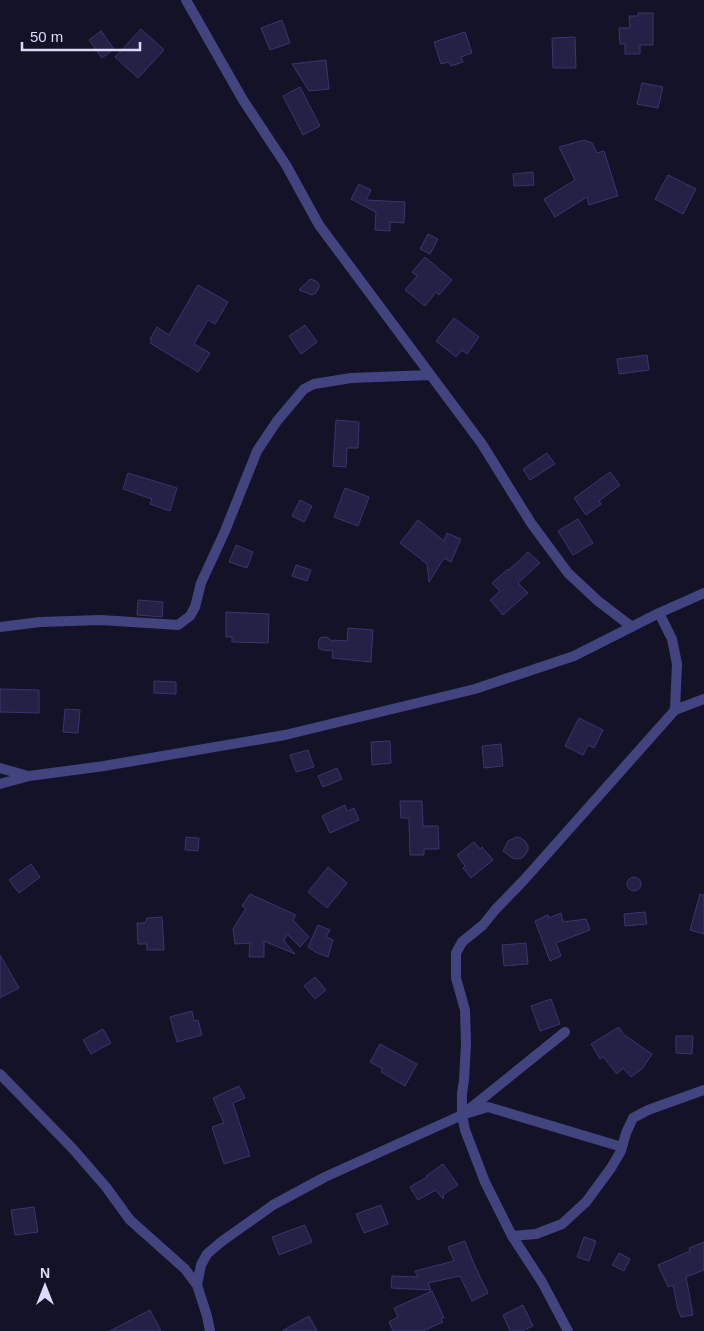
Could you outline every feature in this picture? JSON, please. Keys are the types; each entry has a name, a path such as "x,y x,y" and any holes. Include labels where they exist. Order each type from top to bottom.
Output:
{"street":[{"path":"186,0 243,100 286,165 319,225 482,444 531,523 568,573 598,601 632,627"},
{"path":"0,627 40,622 101,620 178,625 190,616 195,607 201,584 225,531 257,451 277,421 304,389 314,384 352,378 430,376"},
{"path":"0,784 29,776 104,766 285,735 466,692 574,656 659,613 704,593"},
{"path":"659,613 672,639 678,664 675,710"},
{"path":"568,1331 542,1282 512,1236 485,1182 465,1130 462,1115 462,1093 466,1044 465,1010 456,978 456,952 462,942 483,926 495,910 675,710 704,699"},
{"path":"0,768 29,776"},
{"path":"462,1115 566,1032"},
{"path":"0,1074 73,1149 106,1187 130,1220 185,1269 197,1285 208,1316 210,1331"},
{"path":"512,1236 536,1234 562,1224 586,1202 610,1168 622,1147 633,1118 648,1110 704,1090"},
{"path":"197,1285 201,1265 206,1254 273,1205 325,1177 462,1115 488,1107 622,1147"}],"building":[{"path":"638,13 653,13 653,45 640,45 640,54 625,54 625,44 620,44 619,28 630,28 629,16 638,16"},
{"path":"282,20 290,43 270,50 261,28"},
{"path":"141,29 164,50 138,78 115,57"},
{"path":"101,31 114,49 102,58 89,40"},
{"path":"465,32 472,53 461,57 463,62 451,66 449,62 441,64 434,42"},
{"path":"575,37 576,68 553,68 552,38"},
{"path":"326,60 329,89 309,91 292,64"},
{"path":"642,83 663,87 658,108 637,104"},
{"path":"300,87 320,126 303,135 283,96"},
{"path":"584,140 592,143 597,153 604,151 618,196 589,205 587,197 555,217 544,199 575,180 559,147"},
{"path":"533,172 534,185 514,186 513,174"},
{"path":"668,175 696,189 683,214 655,199"},
{"path":"359,184 371,190 366,200 405,202 404,223 390,222 390,231 375,230 376,212 351,199"},
{"path":"428,234 438,239 430,254 420,249"},
{"path":"425,257 452,280 439,295 436,292 425,306 405,290 417,276 412,272"},
{"path":"310,279 319,284 316,293 312,295 299,290"},
{"path":"198,285 228,302 215,324 208,320 194,344 210,353 198,372 150,343 152,340 150,339 157,327 169,335"},
{"path":"454,318 479,337 467,354 462,350 456,357 436,341"},
{"path":"305,325 317,342 301,354 289,336"},
{"path":"647,355 649,370 619,374 617,359"},
{"path":"336,420 359,422 358,448 347,448 346,467 333,466"},
{"path":"547,453 555,464 530,480 523,469"},
{"path":"610,472 620,485 599,501 601,504 586,515 574,498"},
{"path":"128,473 177,488 170,511 150,504 152,499 123,489"},
{"path":"345,488 369,497 358,526 334,517"},
{"path":"300,500 312,506 304,522 292,516"},
{"path":"578,519 593,543 573,555 558,531"},
{"path":"418,520 444,541 447,533 461,539 451,562 444,558 429,582 427,564 400,543"},
{"path":"236,545 253,552 247,568 229,562"},
{"path":"528,552 540,563 518,583 528,593 503,615 490,600 500,591 492,583"},
{"path":"296,565 311,570 307,581 292,576"},
{"path":"138,600 163,602 162,617 137,615"},
{"path":"226,612 269,614 268,643 232,642 232,637 226,637"},
{"path":"348,628 373,630 371,662 332,658 333,651 319,648 320,638 324,637 333,642 333,640 347,641"},
{"path":"154,681 176,682 176,694 154,693"},
{"path":"0,689 39,690 39,713 0,712"},
{"path":"65,709 80,710 78,733 63,732"},
{"path":"579,718 603,730 594,748 588,745 583,755 565,746"},
{"path":"390,741 391,763 372,765 371,742"},
{"path":"501,744 503,766 484,768 482,746"},
{"path":"308,750 314,767 296,772 290,755"},
{"path":"337,768 342,779 323,787 318,776"},
{"path":"400,801 422,801 423,826 438,826 439,849 424,849 424,855 410,855 409,818 401,818"},
{"path":"345,805 347,811 354,808 359,820 330,833 322,816"},
{"path":"186,837 199,838 198,851 185,850"},
{"path":"517,837 525,841 528,850 522,858 517,859 512,858 503,851 508,841"},
{"path":"474,842 480,849 482,847 493,860 471,878 463,868 465,866 457,855"},
{"path":"31,864 40,877 19,893 9,880"},
{"path":"328,867 347,883 327,908 308,892"},
{"path":"634,877 639,879 641,884 639,889 634,891 629,889 627,884 629,879"},
{"path":"250,894 296,915 293,920 309,937 300,947 287,934 284,941 295,954 264,941 264,957 249,957 250,943 235,944 233,929 246,908 242,906"},
{"path":"700,894 704,895 704,934 690,930"},
{"path":"645,912 647,924 625,926 624,914"},
{"path":"561,913 563,922 586,919 590,930 556,943 561,956 550,961 535,921 548,915 549,918"},
{"path":"162,917 164,950 147,950 147,944 138,944 137,923 145,923 147,918"},
{"path":"318,925 330,930 326,937 333,940 328,957 308,947"},
{"path":"526,943 528,964 504,966 502,945"},
{"path":"0,955 19,988 0,998"},
{"path":"315,977 326,990 315,999 304,986"},
{"path":"551,999 560,1024 540,1031 531,1006"},
{"path":"192,1011 194,1021 198,1020 202,1035 177,1042 170,1017"},
{"path":"619,1027 623,1034 652,1054 642,1069 631,1077 623,1068 617,1074 603,1057 600,1059 591,1044"},
{"path":"103,1029 111,1043 91,1054 83,1040"},
{"path":"676,1036 693,1036 692,1054 676,1053"},
{"path":"380,1044 417,1064 405,1086 381,1072 383,1069 370,1062"},
{"path":"239,1086 245,1098 233,1103 250,1156 224,1164 212,1127 224,1123 213,1098"},
{"path":"443,1164 458,1185 444,1194 443,1199 436,1190 418,1200 410,1187 427,1177"},
{"path":"381,1205 388,1224 364,1233 356,1214"},
{"path":"34,1207 38,1232 15,1235 11,1210"},
{"path":"305,1225 312,1242 279,1255 272,1237"},
{"path":"584,1237 596,1241 589,1261 577,1257"},
{"path":"465,1241 488,1293 472,1301 460,1276 428,1283 431,1290 391,1288 392,1276 418,1277 415,1271 454,1261 448,1247"},
{"path":"704,1242 704,1270 686,1277 693,1315 681,1317 673,1285 668,1287 658,1265 690,1251 689,1248"},
{"path":"619,1253 630,1259 624,1271 612,1265"},
{"path":"432,1291 444,1318 441,1319 443,1322 423,1331 393,1331 389,1322 398,1317 394,1308"},
{"path":"523,1305 533,1326 522,1331 510,1331 503,1315"},
{"path":"150,1310 161,1331 110,1331"},
{"path":"309,1316 317,1331 282,1331"}]}
